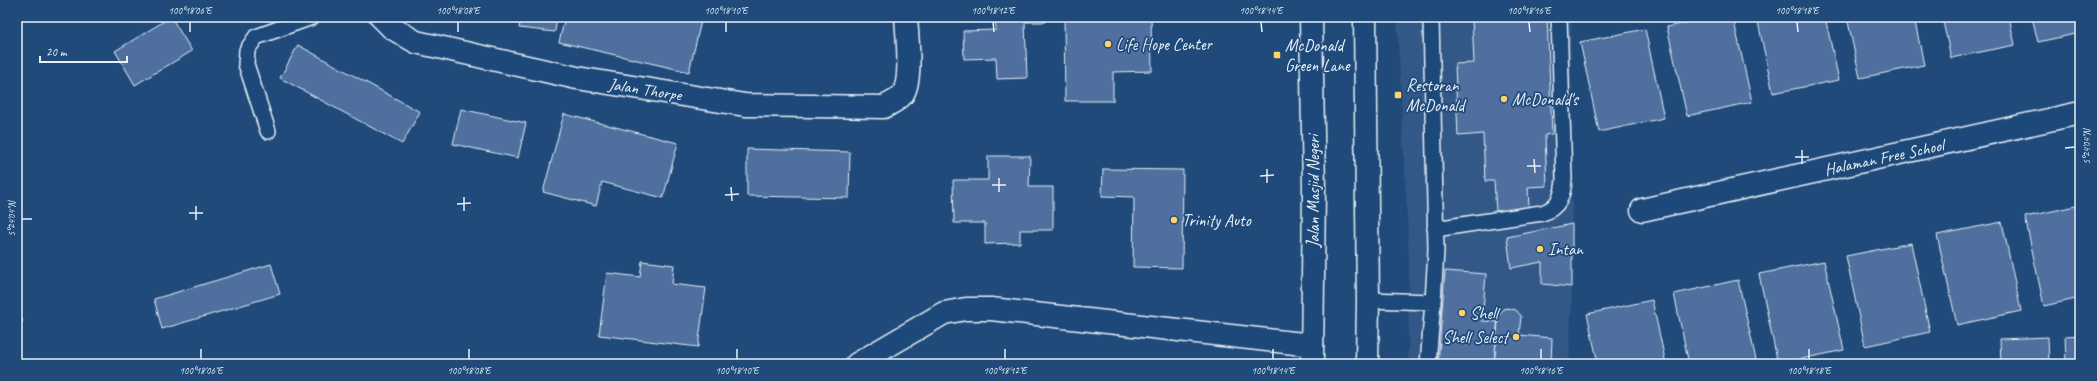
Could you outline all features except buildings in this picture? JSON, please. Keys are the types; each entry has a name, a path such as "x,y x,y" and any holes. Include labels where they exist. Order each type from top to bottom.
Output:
{"main road":[{"name":"Jalan Thorpe","path":"381,17 392,28 416,42 577,78 745,105 884,107 897,100 903,94 907,81 906,17"},
{"name":"Jalan Masjid Negeri","path":"1312,17 1314,190 1312,354"},
{"path":"1365,17 1368,300 1367,364"},
{"name":"Halaman Free School","path":"1642,210 2080,113"},
{"path":"857,364 944,313 966,309 991,309 1312,354"}],"lane":[{"path":"268,131 246,64 247,50 256,37 312,17"},
{"path":"1428,364 1433,302 1435,229 1432,17"},
{"path":"1435,229 1542,213 1549,211 1560,200 1564,179 1559,17"},
{"path":"1368,300 1433,302"}],"shaded area":[{"path":"1397,17 1571,17 1572,287 1569,364 1408,364 1409,258"}],"place":[{"name":"Life Hope Center","path":"1108,44"},
{"name":"McDonald Green Lane","path":"1277,55"},
{"name":"Restoran McDonald","path":"1398,95"},
{"name":"McDonald's","path":"1504,99"},
{"name":"Trinity Auto","path":"1174,220"},
{"name":"Intan","path":"1540,249"},
{"name":"Shell","path":"1462,313"},
{"name":"Shell Select","path":"1516,337"}]}
